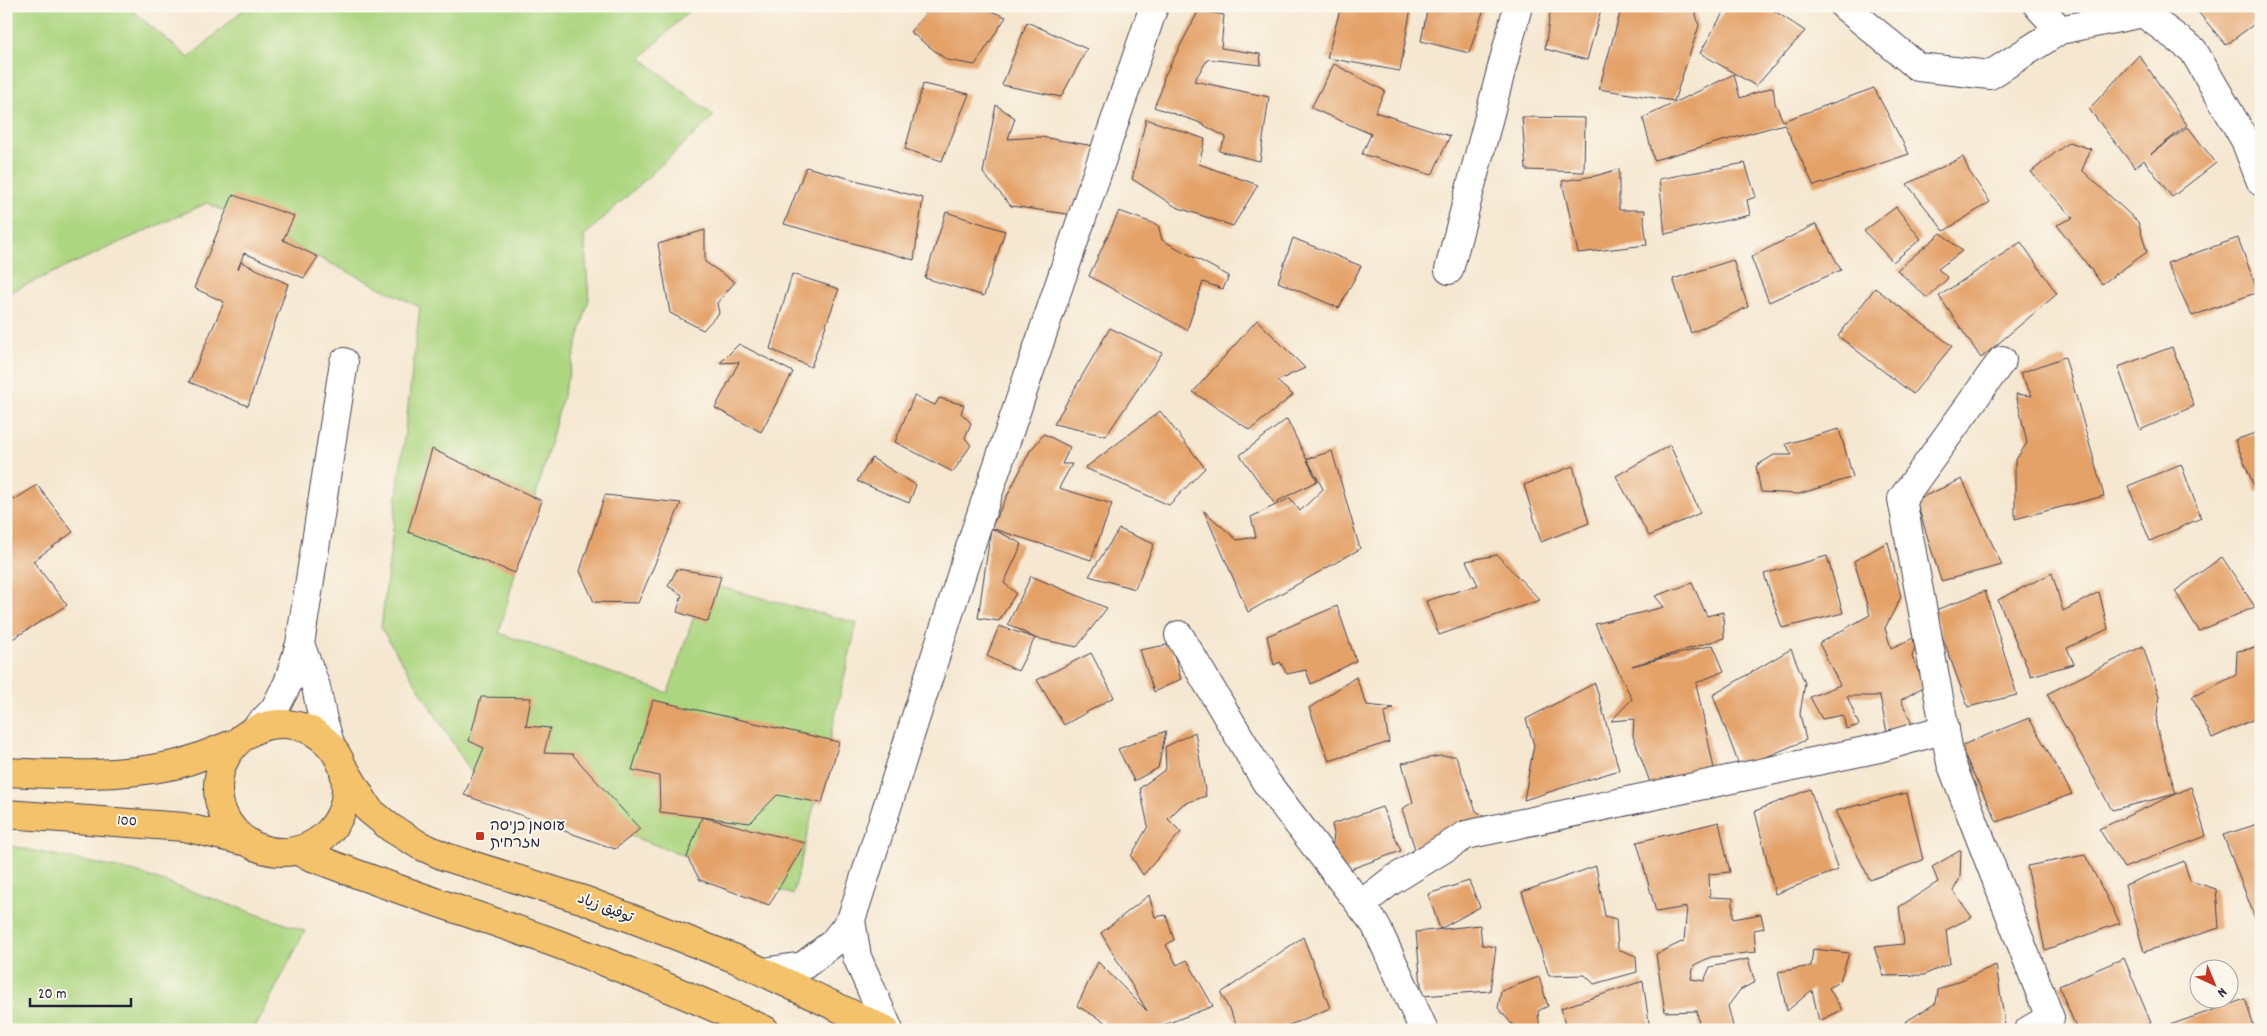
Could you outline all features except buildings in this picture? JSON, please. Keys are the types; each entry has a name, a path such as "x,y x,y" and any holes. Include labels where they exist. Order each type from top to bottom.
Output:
{"main road":[{"path":"6,772 79,774 133,772 176,764 273,724 291,724 309,729 330,743 339,754 345,770 347,791 343,812 332,829 317,843 297,851 280,853 262,850 247,842 233,830 223,814 218,796 218,776 225,758 245,736"},
{"name":"توفيق زياد","path":"345,770 369,810 391,828 419,845 446,857 584,900 736,959 885,1030"},
{"name":"100","path":"6,814 184,828 247,842"},
{"path":"297,851 361,877 544,939 628,971 765,1030"}],"street":[{"path":"764,972 804,966 833,943 852,920 975,532 1154,6"},
{"path":"1450,270 1518,6"},
{"path":"1844,6 1918,67 1990,76 2060,30 2143,13 2192,50 2245,140 2261,182"},
{"path":"2038,6 2060,30"},
{"path":"2002,360 1902,499 1951,763 2050,1018 2029,1030"},
{"path":"245,736 274,710 288,683 300,644 344,362"},
{"path":"1179,635 1266,782 1374,924 1424,1030"},
{"path":"300,644 316,686 330,743"},
{"path":"1360,905 1391,881 1466,836 1879,748 1945,729"},
{"path":"852,920 857,957 889,1030"}],"green space":[{"path":"6,6 127,6 189,58 247,6 694,6 641,58 714,116 584,236 589,299 499,633 668,693 705,583 857,623 793,895 476,780 381,628 420,307 207,203 6,294"},
{"path":"6,845 136,872 305,931 254,1030 6,1030"}],"place":[{"name":"עוסמן כניסה מזרחית","path":"480,836"}]}
